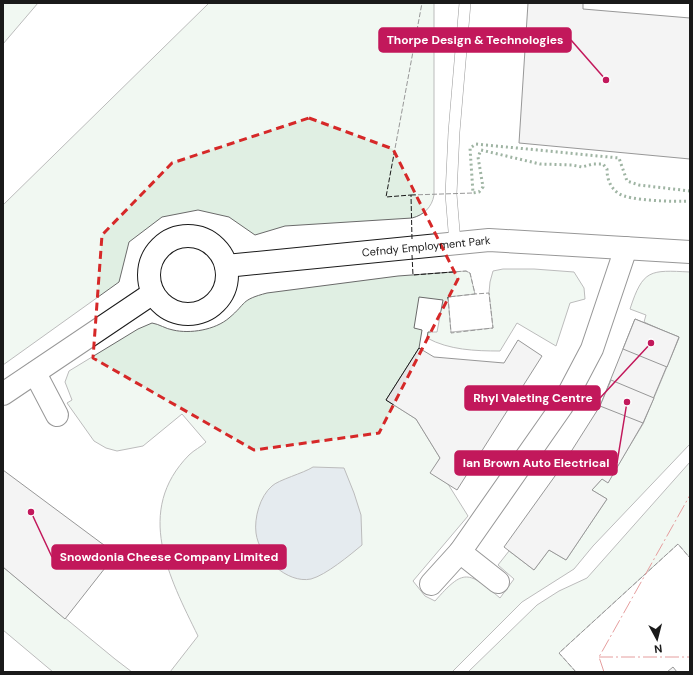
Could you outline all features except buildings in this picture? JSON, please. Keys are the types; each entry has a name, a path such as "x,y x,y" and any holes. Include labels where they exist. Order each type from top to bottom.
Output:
{"street":[{"path":"187,236 200,238 212,244 221,254 226,266 227,278 224,291 217,301 202,311 183,314 171,310 161,303 153,293 149,280 150,267 154,255 163,245 175,238 187,236"},
{"name":"Cefndy Employment Park","path":"226,266 489,240 690,252"},
{"path":"431,584 460,552 562,406 592,349 626,248"},
{"path":"3,394 153,293"},
{"path":"35,373 58,415"},
{"path":"460,552 498,582"}],"lane":[{"path":"455,243 451,194 454,132 465,3"}],"highlighted area":[{"path":"309,118 393,149 458,279 379,433 254,450 93,358 102,235 172,163"}],"green space":[{"path":"3,3 38,3 3,44"},
{"path":"209,3 434,3 434,195 429,207 424,213 412,218 285,226 255,235 229,217 198,210 162,217 129,242 119,282 3,365 3,205"},
{"path":"503,269 534,269 574,272 584,288 585,299 570,303 556,346 517,323 500,351 491,351 453,347 427,338 428,332 437,332 443,300 419,297 414,328 422,330 419,348 386,400 416,419 440,458 431,473 448,484 468,516 413,581 425,596 435,601 453,583 460,578 466,577 473,578 480,582 500,598 514,579 498,565 509,551 534,570 549,550 566,560 607,499 592,490 602,479 608,482 643,424 679,338 644,322 646,315 630,309 639,286 644,279 657,272 690,272 690,444 593,546 574,569 522,602 452,672 170,672 198,636 168,568 162,544 160,521 163,499 172,476 189,455 206,442 182,414 143,446 117,451 106,448 94,441 67,403 72,400 65,382 69,371 138,329 152,323 170,329 187,332 202,330 217,326 235,313 245,302 258,295 398,276 466,271 470,273 475,294 448,297 451,332 493,328 489,293 490,282 493,271"},
{"path":"690,462 690,558 678,544 559,653 576,672 468,672 537,605 559,591 587,578"},
{"path":"3,567 132,672 53,672 3,630"}],"shaded area":[{"path":"313,467 344,468 361,515 362,545 338,564 317,577 302,579 284,573 268,559 258,542 256,521 261,501 272,486"}],"hedge":[{"path":"690,191 639,185 627,181 619,158 476,144 470,148 473,193 479,192 483,187 478,157 481,150 540,164 572,165 582,167 593,164 603,164 607,169 608,179 611,185 615,191 623,196 653,200 690,201"}],"fence":[{"path":"412,239 411,195 386,197 422,3"},
{"path":"411,195 473,193"},
{"path":"412,255 413,275 466,271 470,273 475,294 448,297 451,333 493,328 489,293 475,294"},
{"path":"576,672 559,653 678,544 690,558"}],"power":[{"path":"604,672 599,657 690,495"},
{"path":"599,657 690,657"}],"place":[{"name":"Thorpe Design & Technologies","path":"606,80"},
{"name":"Rhyl Valeting Centre","path":"651,343"},
{"name":"Ian Brown Auto Electrical","path":"627,402"},
{"name":"Snowdonia Cheese Company Limited","path":"31,512"}]}
